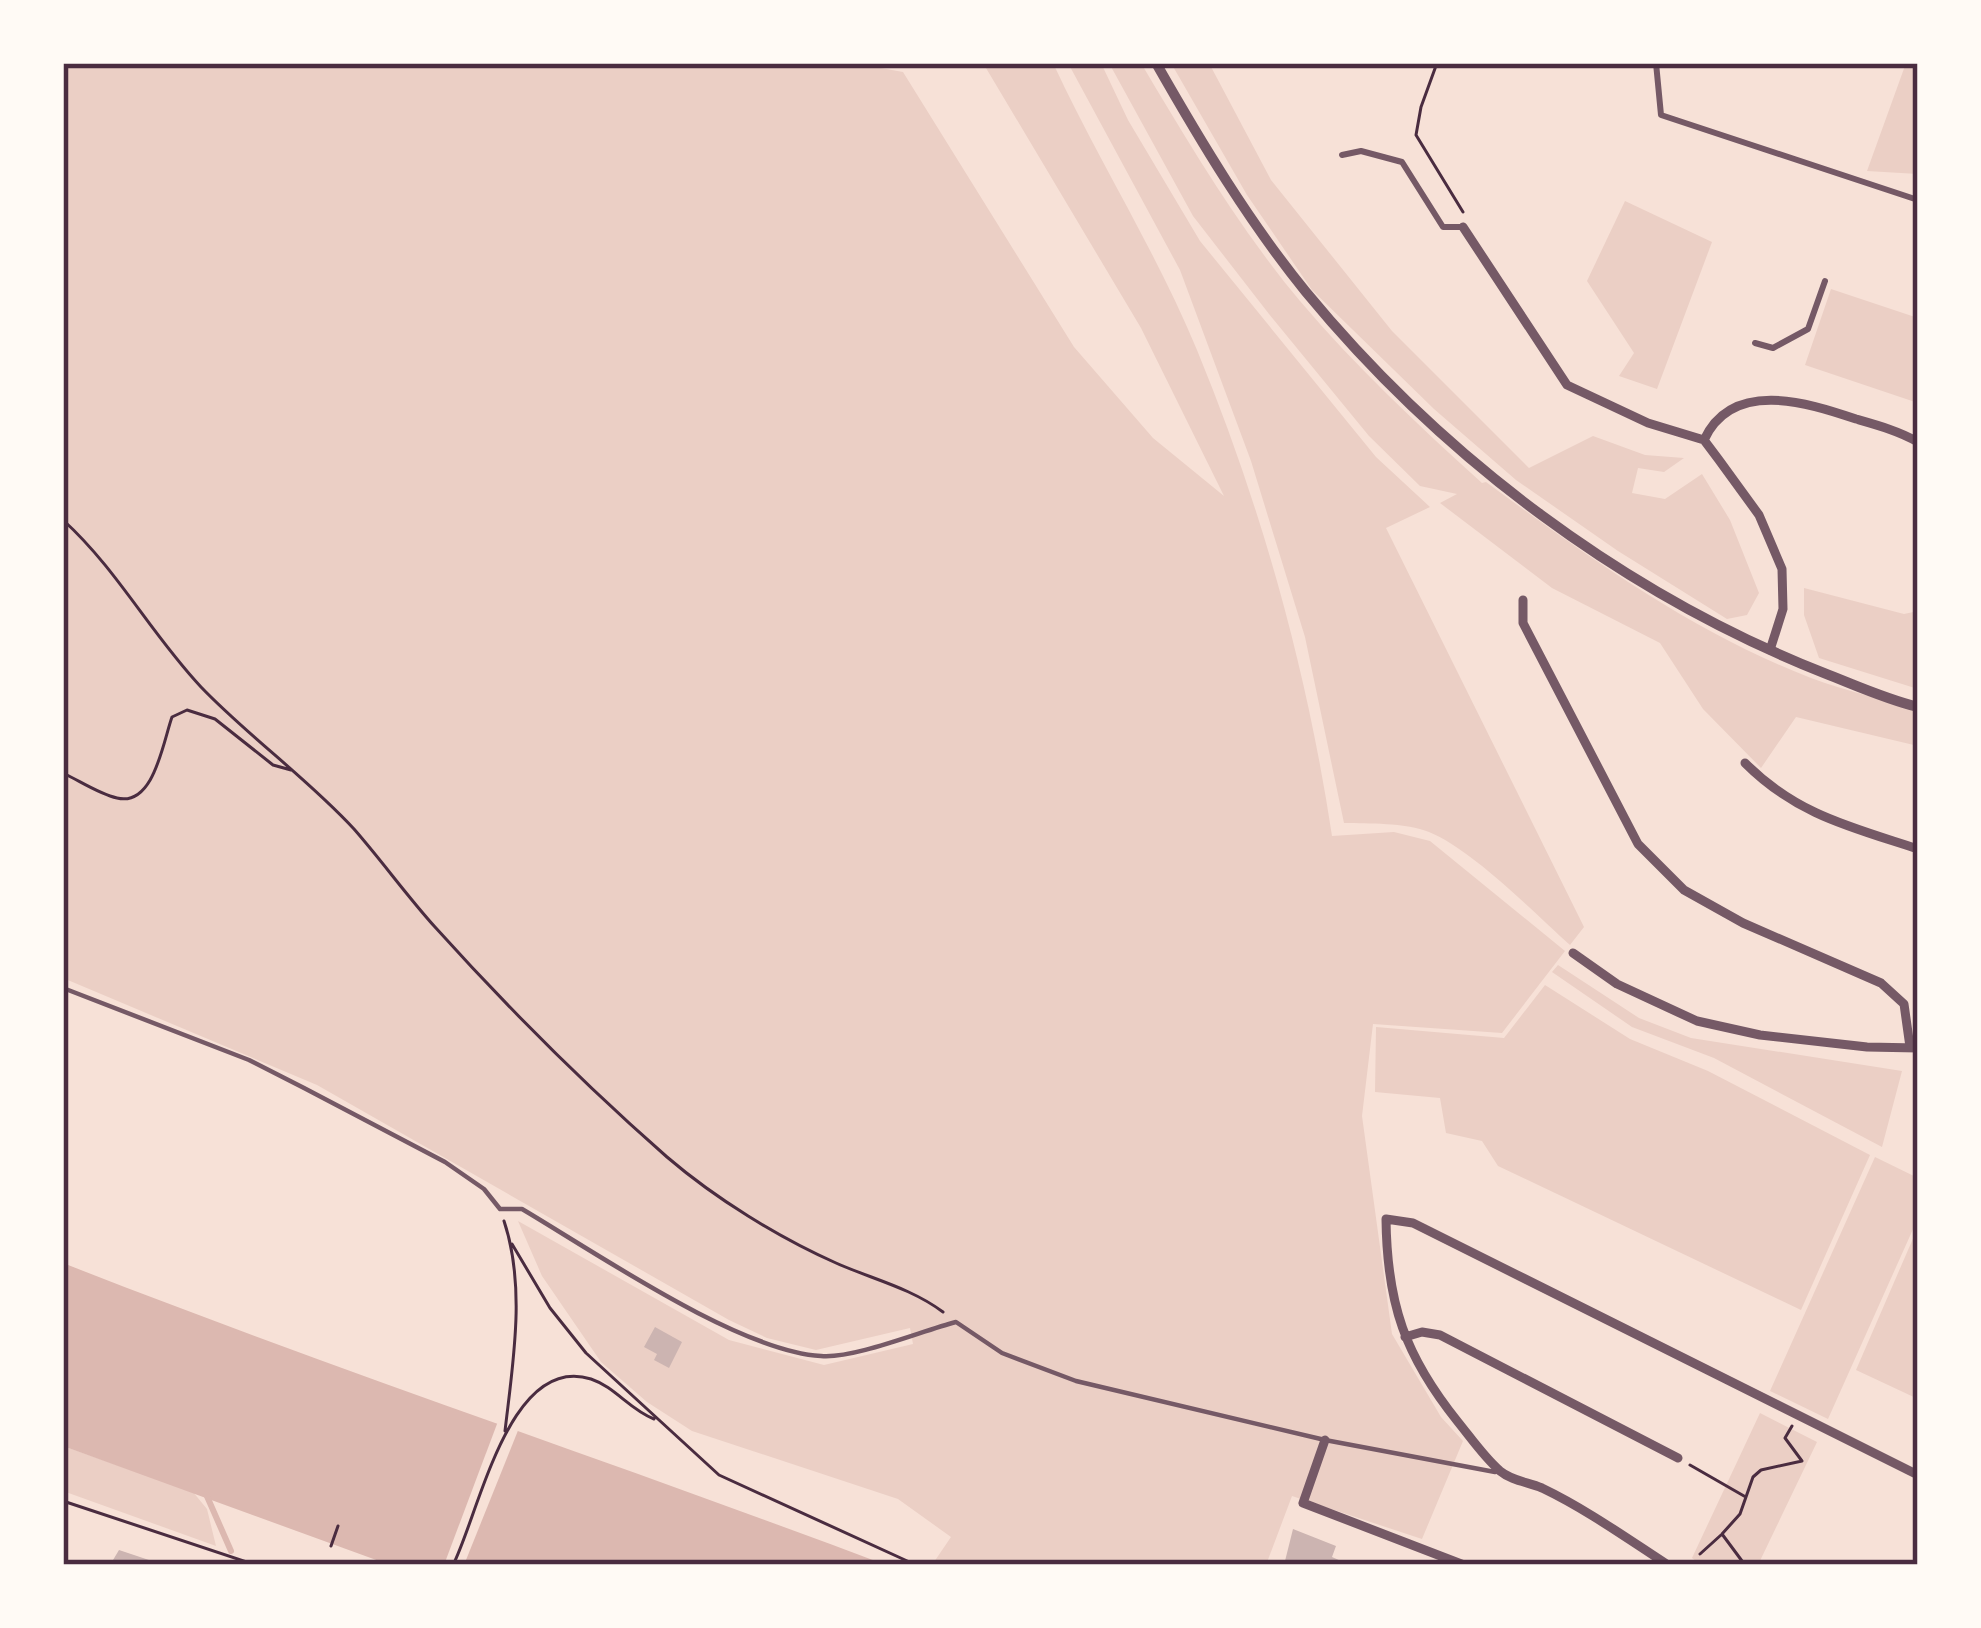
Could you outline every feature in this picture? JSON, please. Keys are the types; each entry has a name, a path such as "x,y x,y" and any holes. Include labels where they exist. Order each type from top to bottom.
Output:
{"street":[{"path":"1156,63 1212,158 1306,291 1396,388 1499,482 1601,556 1703,617 1770,650 1918,707"},
{"path":"1656,63 1661,115 1918,200"},
{"path":"1342,154 1361,151 1402,162 1443,227 1463,227 1567,385 1648,423 1704,440 1759,515 1782,569 1784,609 1770,650"},
{"path":"1479,251 1494,242"},
{"path":"1755,343 1773,348 1808,329 1825,281"},
{"path":"1704,440 1713,421 1745,404 1765,400 1804,402 1918,442"},
{"path":"1523,600 1523,623 1638,844 1684,890 1703,901 1881,983 1904,1004 1914,1047 1867,1047 1760,1035 1696,1021 1617,984 1573,953"},
{"path":"1745,764 1773,791 1799,807 1918,849"},
{"path":"1668,1565 1540,1488 1502,1473 1425,1380 1405,1337 1392,1289 1386,1219 1413,1222 1918,1475"},
{"path":"1405,1337 1422,1332 1440,1335 1678,1458"},
{"path":"1325,1440 1303,1503 1464,1565"}],"lane":[{"path":"63,988 249,1060 445,1162 484,1189 500,1209 522,1208 684,1305 773,1345 822,1357 956,1322 1002,1353 1076,1382 1325,1440 1502,1473"}],"path":[{"path":"1437,63 1416,135 1467,217 1463,227"},
{"path":"63,520 108,565 162,643 205,691 354,829 434,926 550,1049 673,1162 778,1232 836,1263 931,1303 956,1322"},
{"path":"63,773 120,800 138,795 149,784 172,717 188,710 215,719 273,765 293,770"},
{"path":"500,1209 512,1244 550,1308 586,1353 719,1475 916,1565"},
{"path":"505,1433 516,1298 512,1244"},
{"path":"455,1563 505,1433 534,1392 554,1379 588,1378 656,1419"},
{"path":"1700,1554 1740,1514 1761,1469 1802,1461 1785,1438 1797,1416"},
{"path":"1678,1458 1746,1497"},
{"path":"63,1501 256,1565"},
{"path":"331,1546 338,1526"},
{"path":"1722,1534 1745,1565"}],"shaded area":[{"path":"63,63 878,63 881,68 903,72 1074,347 1153,438 1224,496 1141,328 983,63 1053,63 1164,277 1242,468 1295,650 1332,836 1394,832 1430,841 1565,951 1502,1033 1373,1024 1362,1116 1392,1334 1441,1417 1463,1441 1422,1539 1292,1496 1266,1565 941,1565 934,1562 951,1537 898,1499 692,1431 647,1402 601,1362 542,1276 518,1221 729,1340 824,1365 913,1344 910,1328 816,1350 767,1338 317,1085 63,978"},
{"path":"1068,63 1101,63 1128,120 1200,241 1376,457 1430,507 1386,528 1584,927 1570,945 1502,883 1446,841 1408,827 1344,823 1305,637 1251,461 1180,270"},
{"path":"1109,63 1141,63 1236,215 1300,301 1388,395 1482,483 1642,591 1724,639 1811,678 1918,710 1918,746 1796,717 1761,768 1703,709 1660,643 1552,588 1440,503 1457,494 1420,486 1369,436 1193,216"},
{"path":"1171,63 1209,63 1271,180 1392,331 1529,468 1593,436 1645,455 1684,458 1664,472 1638,468 1632,493 1665,499 1702,474 1730,520 1759,593 1747,615 1727,619 1618,551 1516,480 1434,409 1312,290 1247,195"},
{"path":"1906,63 1918,63 1918,174 1867,171"},
{"path":"1625,201 1712,242 1657,389 1619,376 1634,353 1587,281"},
{"path":"1831,289 1918,318 1918,403 1805,365"},
{"path":"1804,588 1904,614 1918,611 1918,689 1819,658 1804,615"},
{"path":"1558,965 1639,1018 1691,1038 1902,1071 1882,1147 1714,1058 1632,1027 1552,972"},
{"path":"1545,985 1630,1039 1708,1071 1870,1155 1801,1310 1498,1166 1482,1141 1446,1133 1440,1098 1375,1092 1376,1027 1504,1038"},
{"path":"1875,1157 1918,1178 1918,1218 1828,1419 1770,1391"},
{"path":"1918,1227 1918,1399 1856,1370"},
{"path":"63,1263 886,1565 390,1565 63,1446"},
{"path":"1760,1413 1817,1442 1758,1565 1701,1565 1692,1558"},
{"path":"63,1446 193,1492 207,1509 216,1546 63,1491"}],"pier":[{"path":"500,1416 521,1423 464,1565 444,1565"}],"building":[{"path":"655,1327 682,1342 669,1368 644,1347"},
{"path":"1293,1529 1336,1546 1332,1557 1350,1565 1284,1565"},
{"path":"119,1550 161,1564 161,1565 110,1565"}],"waterway":[{"path":"206,1494 231,1551"}]}
